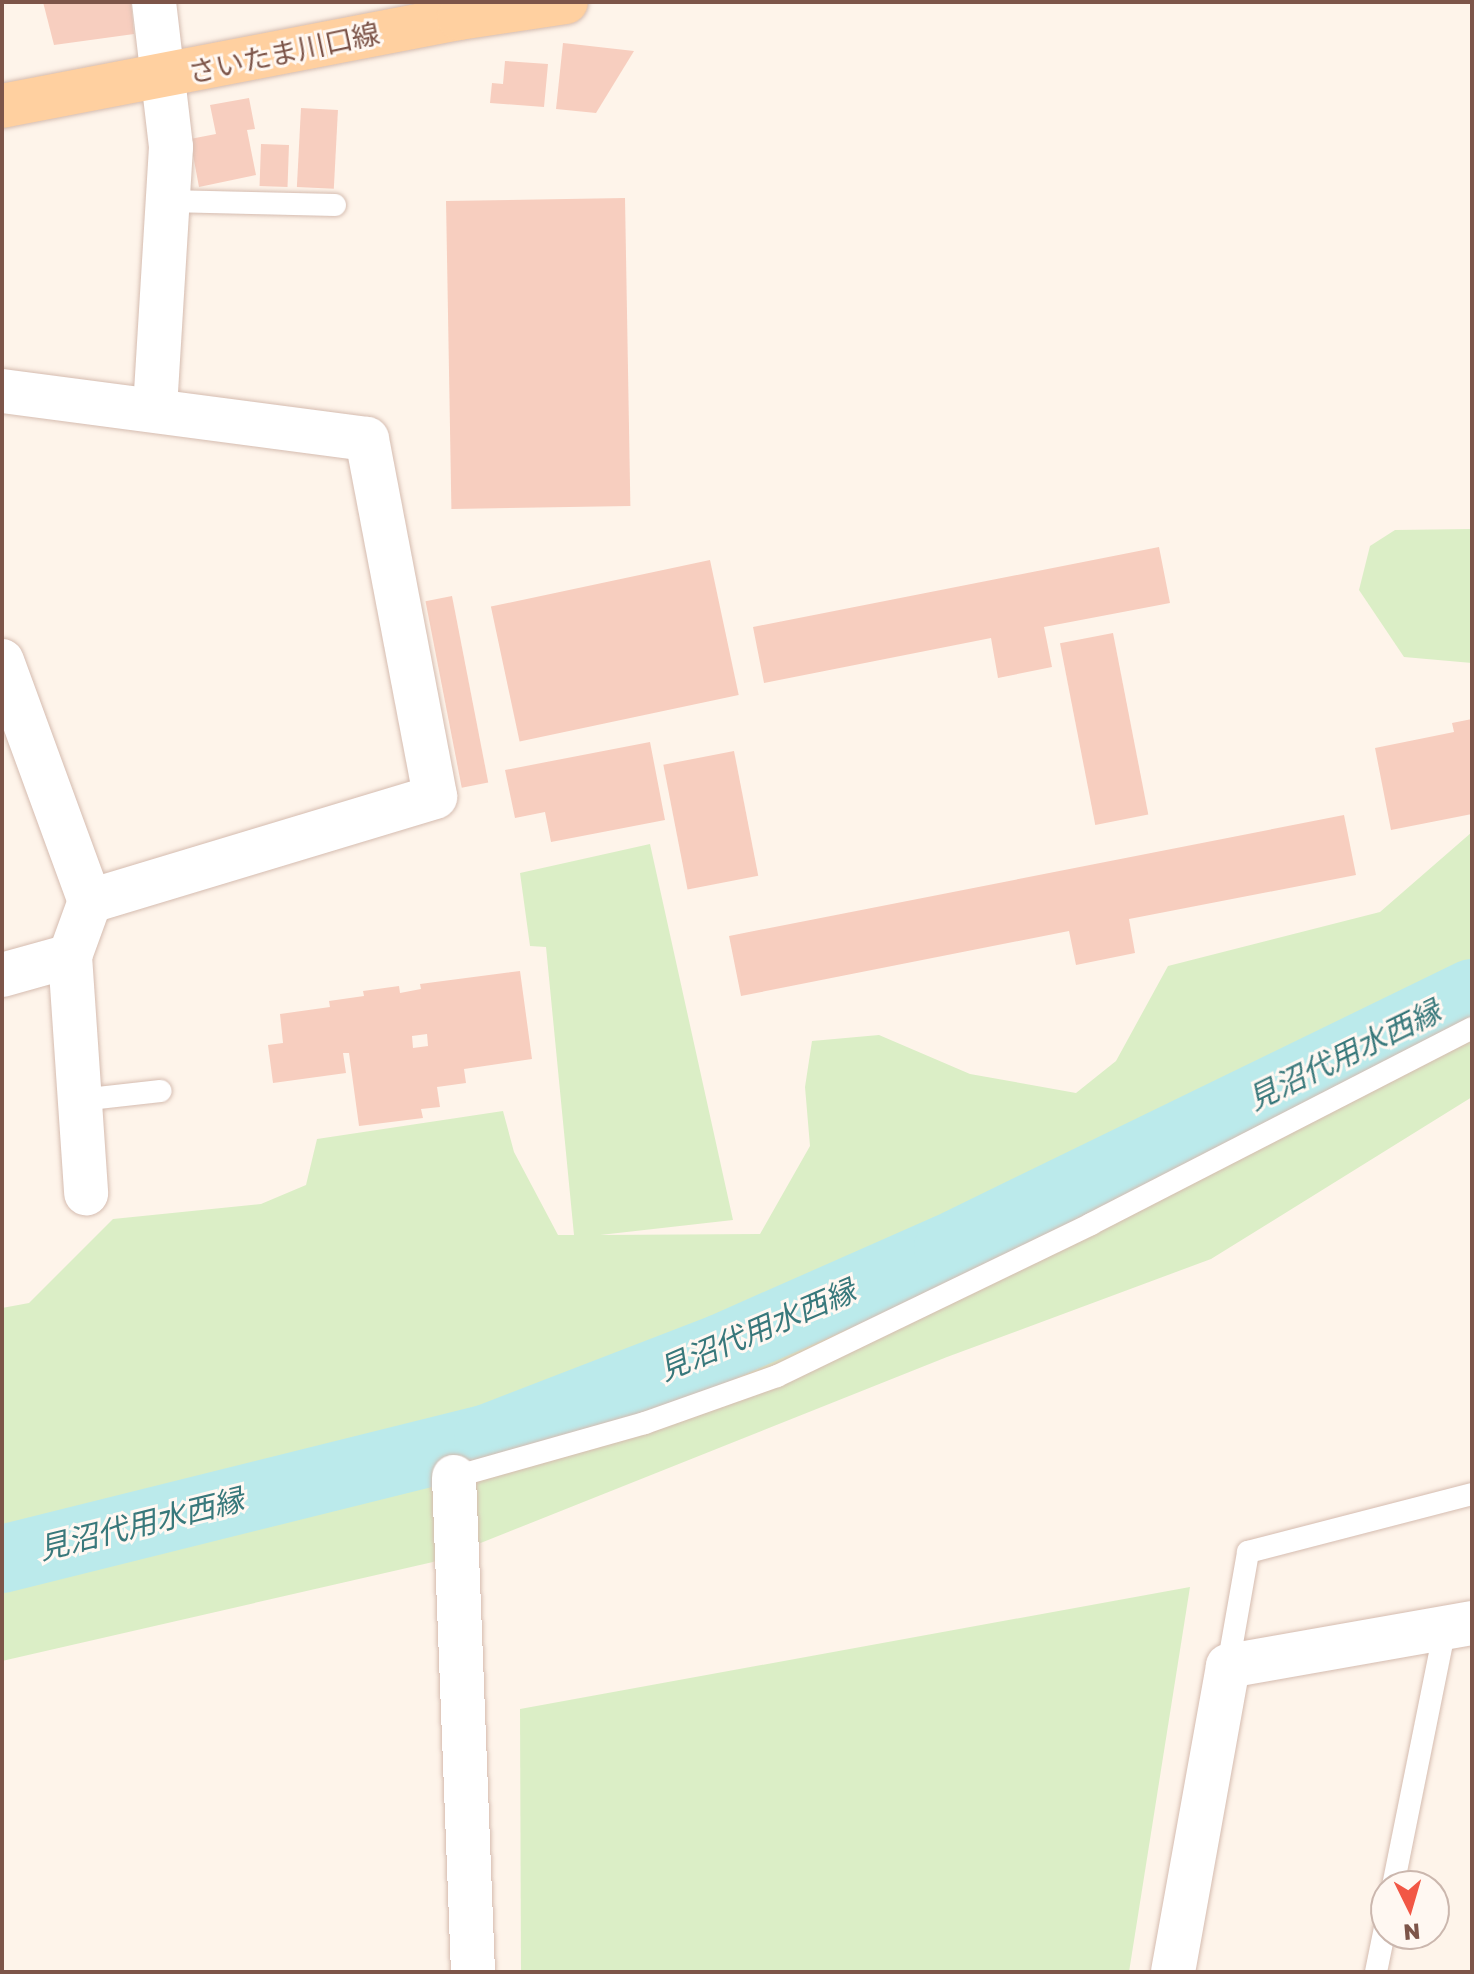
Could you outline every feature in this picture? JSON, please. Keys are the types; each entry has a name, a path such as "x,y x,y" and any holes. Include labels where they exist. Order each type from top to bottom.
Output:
{"main road":[{"name":"さいたま川口線","path":"2,106 164,78 444,20 566,2"}],"street":[{"path":"154,2 171,147 155,411"},
{"path":"2,391 367,439 435,797 90,901"},
{"path":"6,683 90,901 70,956 86,1193"},
{"path":"2,975 70,956"},
{"path":"454,1477 473,1972"},
{"path":"1173,1972 1228,1666 1458,1625"}],"lane":[{"path":"168,201 335,205"},
{"path":"454,1477 779,1385 1472,1028"},
{"path":"80,1100 160,1091"},
{"path":"1228,1666 1248,1552 1472,1494"},
{"path":"1397,1870 1458,1625"},
{"path":"1376,1972 1380,1950"}],"green space":[{"path":"1472,529 1472,663 1404,657 1359,590 1370,546 1395,530"},
{"path":"1472,832 1472,1097 1211,1259 947,1357 433,1562 2,1661 2,1308 29,1303 113,1219 261,1204 306,1185 317,1139 503,1111 514,1152 558,1235 574,1235 546,947 530,946 520,873 650,844 733,1220 600,1235 760,1234 810,1146 805,1087 812,1041 879,1035 970,1074 1076,1093 1116,1061 1168,966 1380,912"},
{"path":"1190,1587 1129,1972 521,1972 520,1709"}],"building":[{"path":"43,2 131,2 134,34 54,45"},
{"path":"563,43 634,51 596,113 556,109"},
{"path":"505,61 548,64 544,107 490,103 492,83 503,84"},
{"path":"249,98 255,129 247,130 256,175 199,187 190,139 216,134 210,105"},
{"path":"301,108 338,110 334,189 297,187"},
{"path":"261,144 289,145 288,187 260,186"},
{"path":"625,198 630,506 451,509 446,201"},
{"path":"1159,547 1170,603 1044,627 1052,667 998,678 991,638 764,683 753,627"},
{"path":"710,560 739,695 520,742 491,607"},
{"path":"452,596 488,783 462,788 425,601"},
{"path":"1113,633 1148,815 1095,825 1060,643"},
{"path":"1472,719 1472,814 1391,830 1375,748 1454,732 1452,723"},
{"path":"650,742 665,820 551,842 545,812 515,818 505,770"},
{"path":"734,751 758,876 688,889 663,765"},
{"path":"1344,815 1356,875 1129,919 1135,953 1076,965 1069,931 741,996 729,936"},
{"path":"520,971 532,1059 464,1069 466,1083 437,1087 440,1107 421,1109 423,1118 359,1126 349,1053 343,1053 346,1073 273,1083 268,1045 283,1043 280,1014 330,1007 329,1001 364,996 363,991 399,986 400,993 421,989 420,984","holes":["427,1034 428,1046 413,1048 412,1036"]}],"waterway":[{"name":"見沼代用水西縁","path":"2,1559 488,1438 721,1348 948,1248 1472,993"}]}
